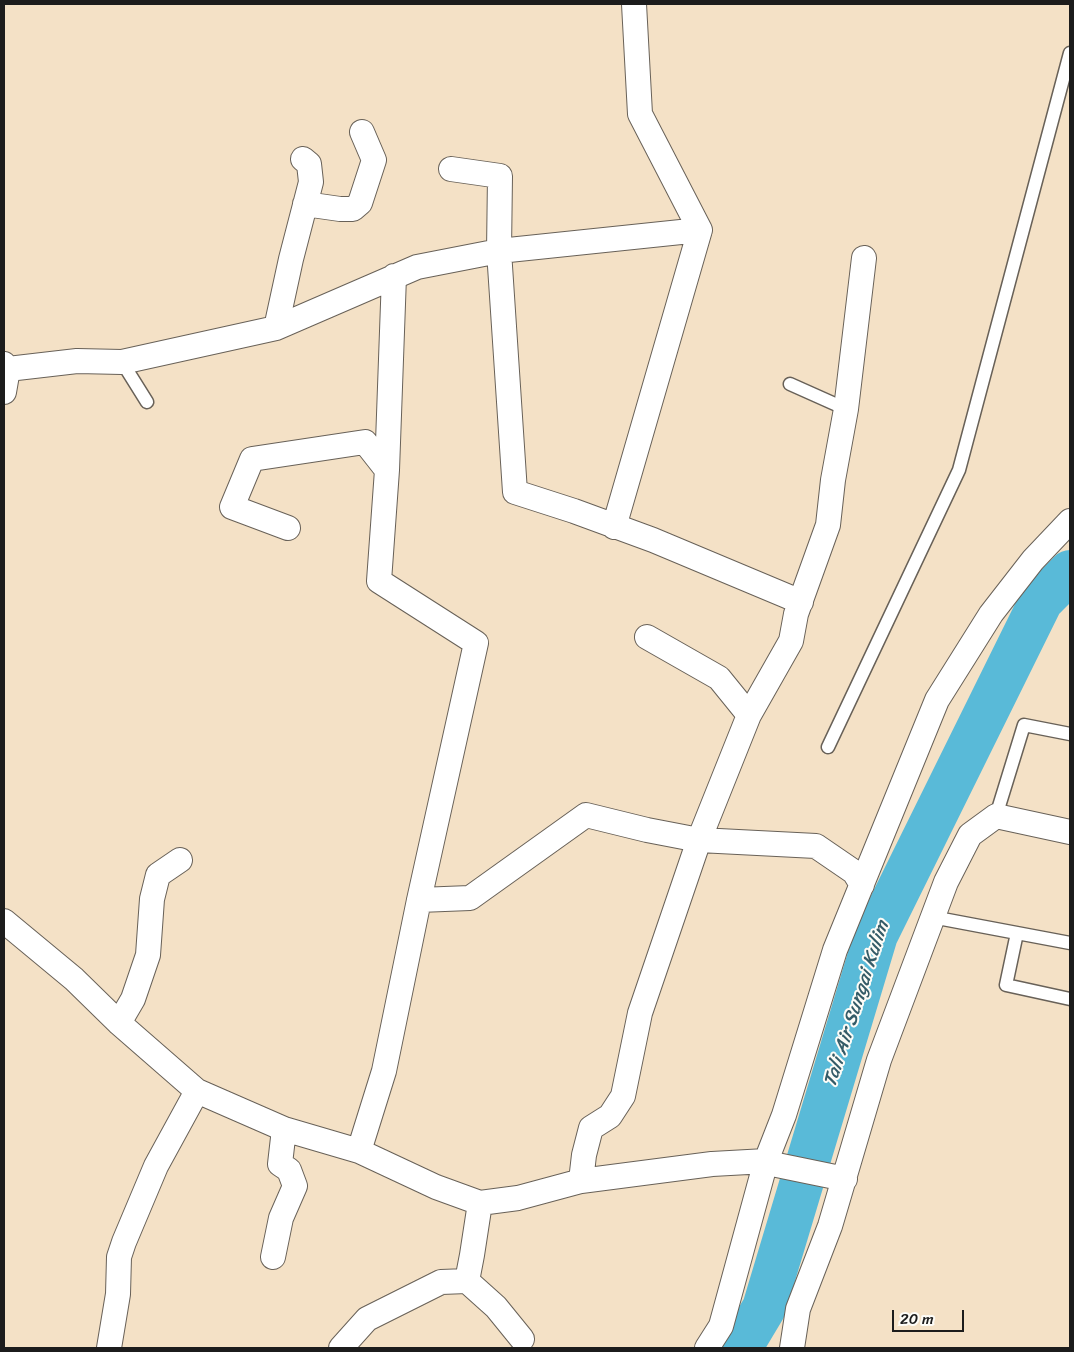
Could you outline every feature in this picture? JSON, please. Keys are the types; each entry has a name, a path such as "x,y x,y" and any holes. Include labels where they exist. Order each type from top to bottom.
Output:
{"street":[{"path":"614,527 700,230 640,114 634,4"},
{"path":"305,204 353,209 360,203 374,160 362,132"},
{"path":"276,328 290,258 311,182 309,164 303,159"},
{"path":"451,169 500,176 499,251 515,492 653,540 801,602"},
{"path":"4,392 6,366 77,361 122,362 276,328 416,267 499,251 700,230"},
{"path":"581,1181 584,1154 591,1128 610,1116 623,1096 640,1014 699,840 749,715 791,641 801,602 828,525 832,480 846,409 864,258"},
{"path":"359,1151 384,1071 419,900 476,643 380,581 394,276"},
{"path":"288,528 232,507 252,459 365,442 386,470"},
{"path":"707,1348 720,1326 835,950 938,700 991,614 1033,560 1070,521"},
{"path":"647,637 719,678 749,715"},
{"path":"419,900 470,898 586,815 699,840 816,846 854,872 862,885"},
{"path":"792,1348 798,1308 830,1226 837,1178 932,917 946,882 970,835 996,816 1070,832"},
{"path":"119,1023 133,999 148,955 152,899 158,875 180,860"},
{"path":"4,921 74,979 119,1023 197,1091 284,1129 359,1151 436,1187 480,1203 518,1198 581,1181 712,1164 769,1163 837,1178"},
{"path":"109,1348 118,1294 119,1257 124,1242 156,1166 197,1091"},
{"path":"273,1257 281,1218 295,1186 289,1170 280,1164 284,1129"},
{"path":"466,1281 480,1203"},
{"path":"342,1348 366,1320 441,1282 466,1281 496,1307 522,1339"}],"lane":[{"path":"828,747 959,470 1070,53"},
{"path":"122,362 148,402"},
{"path":"790,384 846,409"},
{"path":"996,816 1024,726 1070,734"},
{"path":"932,917 1070,943"},
{"path":"1016,933 1006,985 1070,999"}],"waterway":[{"name":"Tali Air Sungai Kulim","path":"740,1348 764,1308 876,935 1041,601 1070,572"}]}
